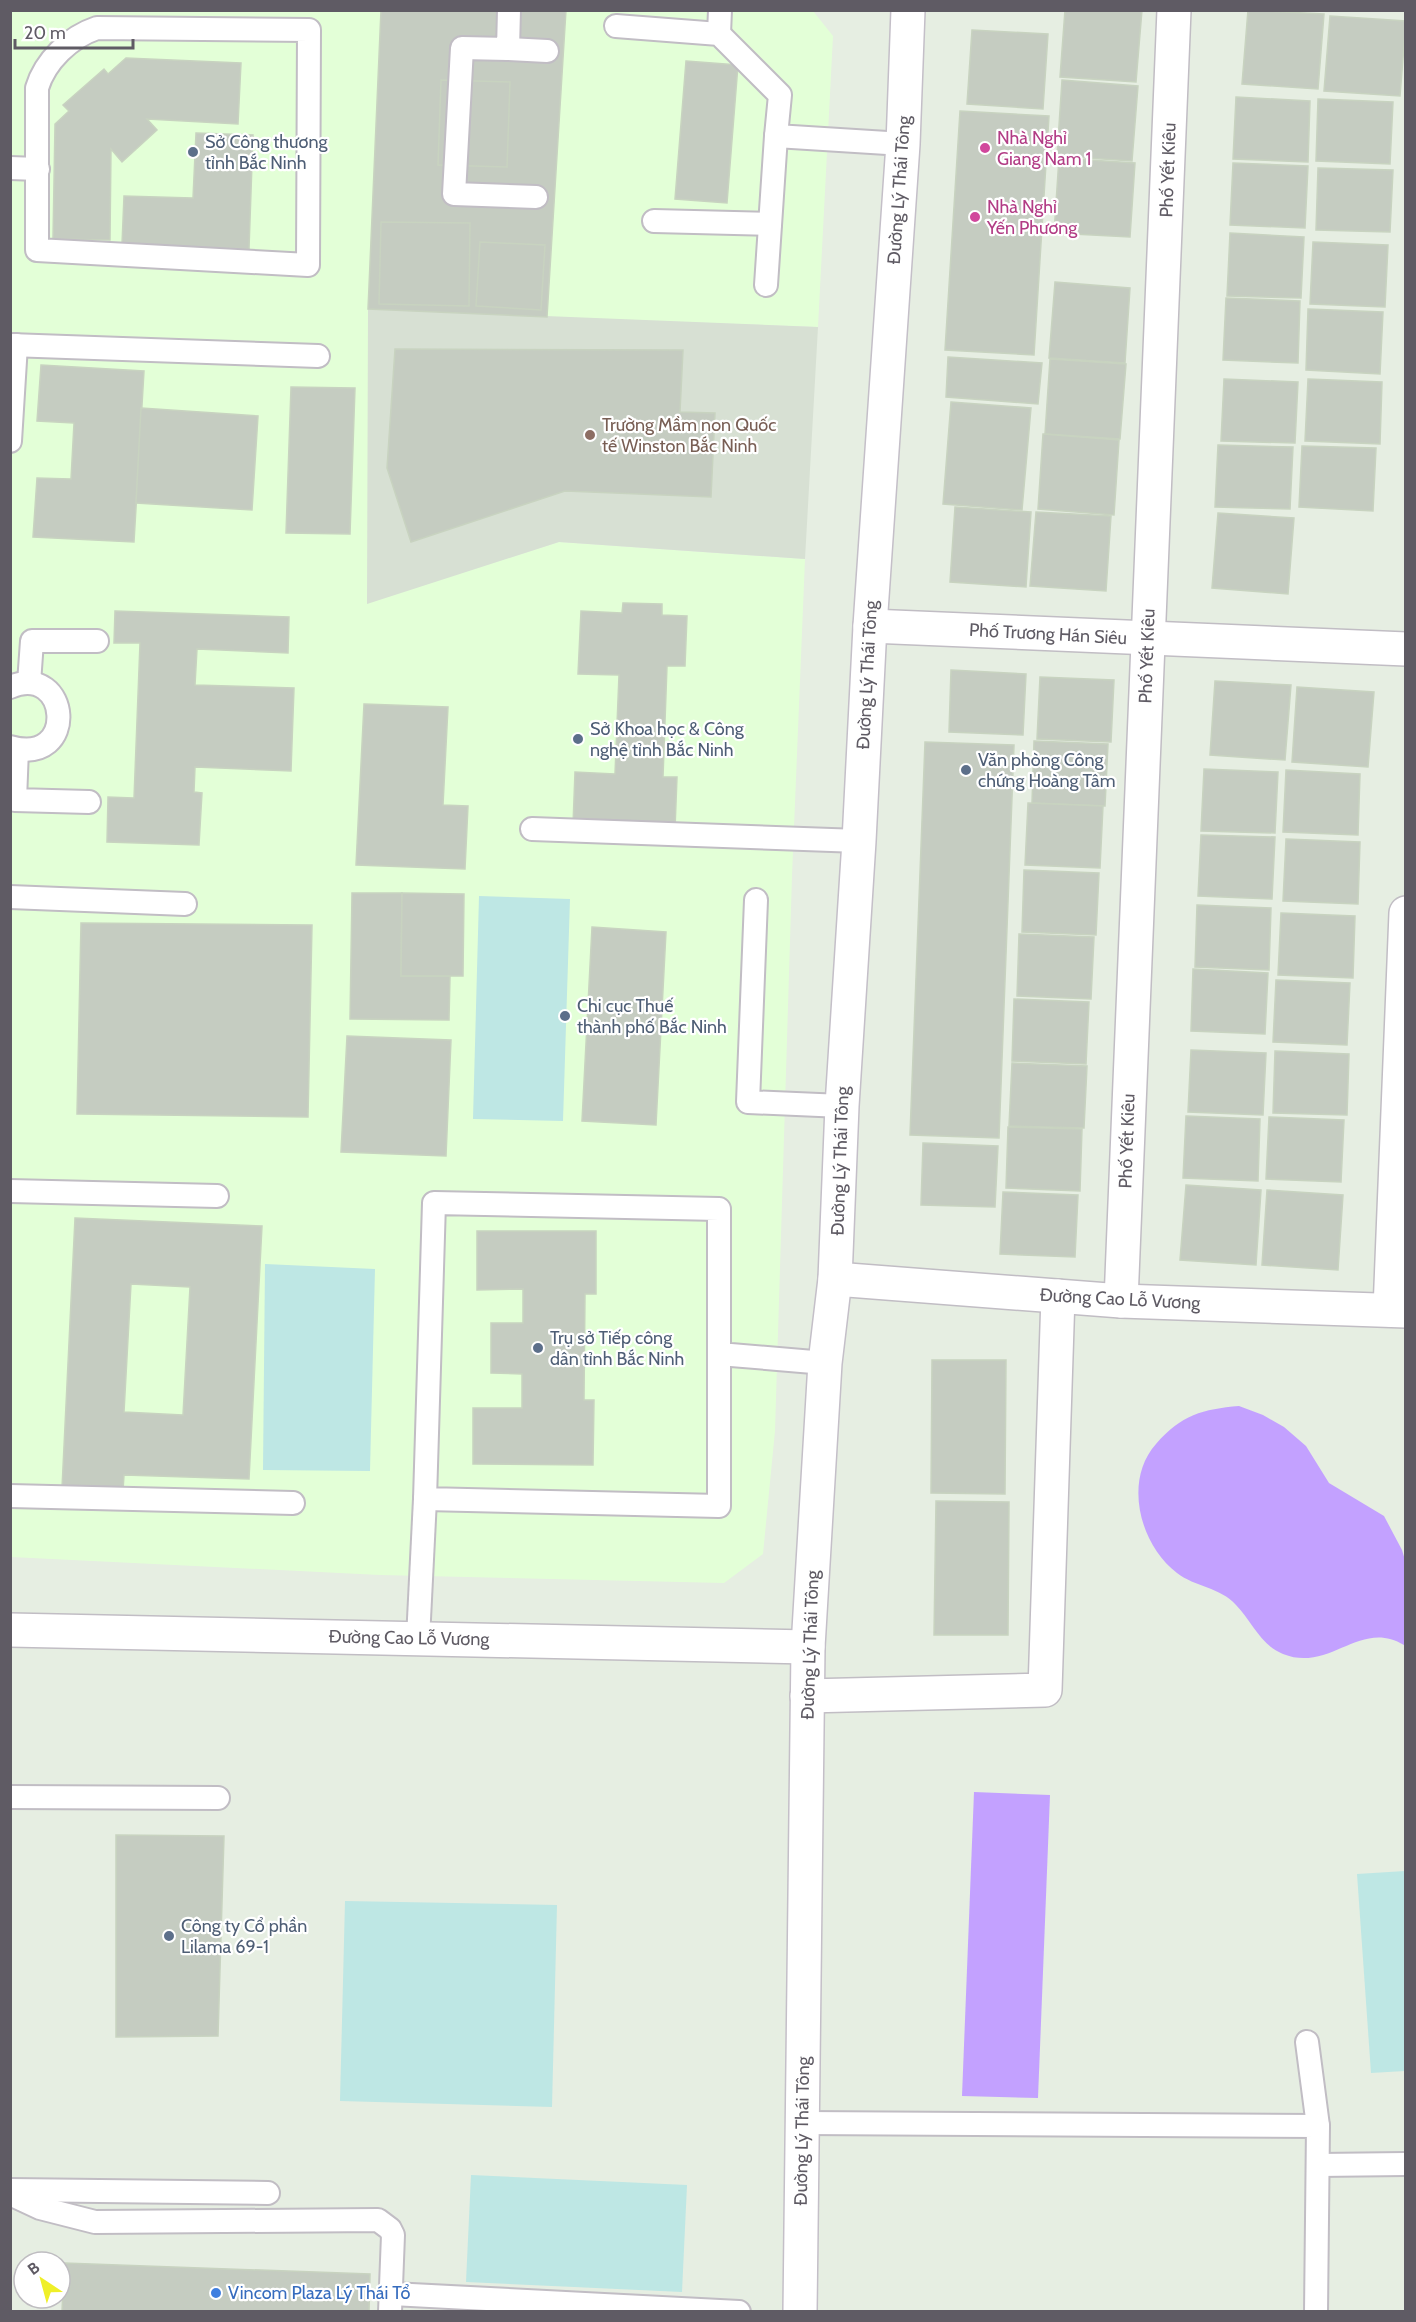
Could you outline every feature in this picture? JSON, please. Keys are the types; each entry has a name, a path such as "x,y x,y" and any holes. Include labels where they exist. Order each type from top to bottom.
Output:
{"street":[{"name":"Đường Lý Thái Tông","path":"800,2312 808,1647 825,1363 835,1279 842,1106 870,626 903,144 908,10"},
{"name":"Phố Yết Kiêu","path":"1121,1300 1174,10"},
{"name":"Phố Trương Hán Siêu","path":"870,626 1406,649"},
{"path":"1398,1311 1406,913"},
{"name":"Đường Cao Lỗ Vương","path":"835,1279 1121,1300 1398,1311"},
{"path":"807,1696 1045,1690 1058,1296"},
{"name":"Đường Cao Lỗ Vương","path":"10,1630 808,1647"}],"lane":[{"path":"508,49 509,10"},
{"path":"719,34 720,10"},
{"path":"616,26 719,34 780,95 766,285"},
{"path":"97,28 309,30 308,265 37,250 38,170 37,88 41,76 63,49 85,32 97,28"},
{"path":"536,197 454,194 462,48 547,51"},
{"path":"776,136 903,144"},
{"path":"10,168 38,170"},
{"path":"654,220 770,224"},
{"path":"10,441 13,345 318,356"},
{"path":"89,802 15,800 14,748 33,750 43,746 52,739 60,719 58,707 51,694 37,684 20,685 32,641 97,641"},
{"path":"532,829 859,841"},
{"path":"10,897 185,904"},
{"path":"756,900 748,1102 842,1106"},
{"path":"10,1191 217,1196"},
{"path":"418,1639 425,1499 434,1203 719,1209 719,1506 425,1499"},
{"path":"719,1354 825,1363"},
{"path":"10,1496 293,1503"},
{"path":"10,1797 218,1798"},
{"path":"1307,2042 1318,2126 1316,2312"},
{"path":"802,2123 1318,2126"},
{"path":"1318,2165 1406,2164"},
{"path":"10,2192 268,2193"},
{"path":"10,2192 40,2208 95,2222 378,2220 390,2229 393,2235 391,2303 739,2312"}],"shaded area":[{"path":"11,11 381,11 367,603 559,542 805,559 792,876 775,1431 763,1554 724,1583 380,1575 11,1557"},
{"path":"566,11 813,11 833,36 818,327 547,317"},
{"name":"Trường Mầm non Quốc tế Winston Bắc Ninh","path":"368,309 818,327 805,559 559,542 367,604"},
{"path":"479,896 570,899 563,1121 473,1119"},
{"path":"265,1264 375,1269 370,1471 263,1470"},
{"path":"1239,1406 1263,1415 1284,1427 1306,1446 1329,1483 1384,1516 1405,1560 1405,1654 1404,1645 1388,1638 1373,1638 1316,1657 1300,1658 1283,1654 1262,1639 1242,1611 1230,1599 1184,1578 1164,1561 1153,1546 1145,1530 1138,1494 1140,1476 1146,1459 1165,1434 1184,1420 1214,1409"},
{"path":"974,1792 1050,1795 1038,2098 962,2096"},
{"path":"1405,1871 1405,2071 1371,2073 1357,1874"},
{"path":"345,1901 557,1905 552,2107 340,2101"},
{"path":"471,2175 687,2185 682,2292 466,2282"}],"building":[{"path":"381,10 566,10 547,317 368,309"},
{"path":"1065,10 1142,10 1136,82 1060,77"},
{"path":"1248,10 1324,14 1318,89 1242,84"},
{"path":"1330,16 1406,21 1400,96 1324,91"},
{"path":"972,30 1048,34 1043,109 967,104"},
{"path":"126,58 241,63 238,124 147,119 157,130 122,162 111,149 110,240 53,239 55,124 69,111 63,105 104,69 108,74"},
{"path":"686,61 738,65 727,203 675,199"},
{"path":"441,80 510,82 507,167 438,165"},
{"path":"1062,80 1138,86 1132,161 1057,156"},
{"path":"1236,97 1310,101 1308,162 1233,159"},
{"path":"1318,99 1393,102 1390,164 1316,161"},
{"path":"960,111 1049,116 1034,355 945,350"},
{"path":"196,133 253,135 249,249 122,244 124,196 193,198"},
{"path":"1059,158 1135,163 1130,237 1054,233"},
{"path":"1233,163 1308,166 1305,228 1230,225"},
{"path":"1318,168 1393,170 1390,232 1316,230"},
{"path":"381,222 470,223 469,306 379,304"},
{"path":"1230,233 1304,237 1301,298 1227,296"},
{"path":"480,242 545,245 541,310 476,306"},
{"path":"1313,242 1388,245 1385,307 1310,304"},
{"path":"1055,282 1130,288 1125,363 1049,358"},
{"path":"1226,298 1300,301 1298,363 1223,360"},
{"path":"1308,309 1383,312 1380,374 1306,370"},
{"path":"395,349 683,350 680,412 715,413 711,497 565,491 411,542 387,468"},
{"path":"948,357 1042,363 1038,404 946,397"},
{"path":"1050,359 1126,364 1120,439 1045,434"},
{"path":"41,365 144,371 134,542 33,537 37,478 71,479 74,423 37,421"},
{"path":"1224,379 1298,382 1295,443 1221,441"},
{"path":"1308,379 1382,382 1380,444 1305,441"},
{"path":"291,387 355,388 350,534 286,533"},
{"path":"951,402 1031,408 1022,510 943,504"},
{"path":"141,408 258,416 252,510 136,503"},
{"path":"1043,434 1119,440 1114,515 1038,509"},
{"path":"1218,445 1293,447 1290,509 1215,507"},
{"path":"1302,446 1376,448 1373,511 1299,507"},
{"path":"955,507 1031,512 1026,587 950,582"},
{"path":"1036,512 1111,516 1106,591 1030,586"},
{"path":"1218,513 1294,518 1288,594 1212,588"},
{"path":"623,603 662,604 662,615 687,616 685,666 667,666 663,777 677,777 675,829 573,825 575,772 615,774 619,675 578,674 581,611 622,613"},
{"path":"115,611 289,617 288,653 197,649 195,685 294,688 291,771 195,767 194,792 202,793 199,845 107,842 108,797 134,798 140,643 114,643"},
{"path":"951,670 1026,674 1023,735 949,732"},
{"path":"1040,677 1114,680 1111,742 1037,739"},
{"path":"1215,681 1291,685 1285,760 1210,755"},
{"path":"1297,687 1374,692 1368,767 1292,762"},
{"path":"364,704 448,707 443,805 468,806 465,869 356,865"},
{"path":"1034,741 1108,744 1105,806 1032,803"},
{"path":"925,742 1014,745 999,1138 910,1135"},
{"path":"1204,769 1278,772 1275,833 1201,831"},
{"path":"1286,770 1360,774 1358,835 1283,832"},
{"path":"1028,803 1103,806 1100,868 1025,865"},
{"path":"1201,835 1275,837 1272,899 1198,896"},
{"path":"1286,839 1360,842 1358,904 1283,901"},
{"path":"1024,870 1099,873 1096,935 1022,932"},
{"path":"352,893 402,893 401,976 450,976 449,1020 350,1019"},
{"path":"402,893 464,894 463,976 401,976"},
{"path":"1197,905 1271,908 1269,970 1195,967"},
{"path":"1281,913 1355,916 1353,978 1278,975"},
{"path":"81,923 312,925 308,1117 77,1114"},
{"path":"592,927 666,932 656,1125 582,1121"},
{"path":"1019,934 1094,937 1091,999 1017,996"},
{"path":"1193,969 1268,973 1265,1034 1191,1031"},
{"path":"1276,980 1350,983 1347,1045 1273,1042"},
{"path":"1014,999 1089,1002 1086,1064 1012,1061"},
{"path":"347,1036 451,1040 446,1156 341,1152"},
{"path":"1191,1050 1266,1053 1263,1115 1188,1112"},
{"path":"1275,1051 1349,1054 1347,1115 1273,1113"},
{"path":"1012,1063 1087,1066 1084,1128 1009,1126"},
{"path":"1186,1116 1260,1119 1258,1181 1183,1178"},
{"path":"1269,1117 1344,1120 1341,1182 1266,1179"},
{"path":"1008,1127 1082,1129 1080,1191 1006,1188"},
{"path":"923,1143 998,1146 995,1207 921,1205"},
{"path":"1186,1185 1261,1190 1256,1265 1180,1260"},
{"path":"1267,1190 1343,1195 1338,1270 1262,1265"},
{"path":"1003,1192 1078,1195 1075,1257 1000,1254"},
{"path":"75,1218 262,1226 249,1479 124,1475 123,1490 62,1488","holes":["131,1284 190,1287 183,1415 124,1412"]},
{"name":"Trụ sở Tiếp công dân tỉnh Bắc Ninh","path":"477,1231 596,1231 596,1294 585,1294 584,1400 594,1400 593,1465 473,1464 473,1408 522,1408 522,1374 491,1373 491,1323 523,1323 523,1289 477,1290"},
{"path":"932,1360 1006,1360 1005,1494 931,1493"},
{"path":"936,1501 1009,1502 1008,1635 934,1635"},
{"name":"Công ty Cổ phần Lilama 69-1","path":"116,1835 224,1836 218,2036 116,2037"},
{"name":"Vincom Plaza Lý Thái Tổ","path":"72,2263 370,2274 369,2312 62,2312 62,2310 72,2310"}],"place":[{"name":"Nhà Nghỉ Giang Nam 1","path":"985,148"},
{"name":"Sở Công thương tỉnh Bắc Ninh","path":"193,152"},
{"name":"Nhà Nghỉ Yến Phương","path":"975,217"},
{"name":"Trường Mầm non Quốc tế Winston Bắc Ninh","path":"590,435"},
{"name":"Sở Khoa học & Công nghệ tỉnh Bắc Ninh","path":"578,739"},
{"name":"Văn phòng Công chứng Hoàng Tâm","path":"966,770"},
{"name":"Chi cục Thuế thành phố Bắc Ninh","path":"565,1016"},
{"name":"Trụ sở Tiếp công dân tỉnh Bắc Ninh","path":"538,1348"},
{"name":"Công ty Cổ phần Lilama 69-1","path":"169,1936"},
{"name":"Vincom Plaza Lý Thái Tổ","path":"216,2293"}]}
